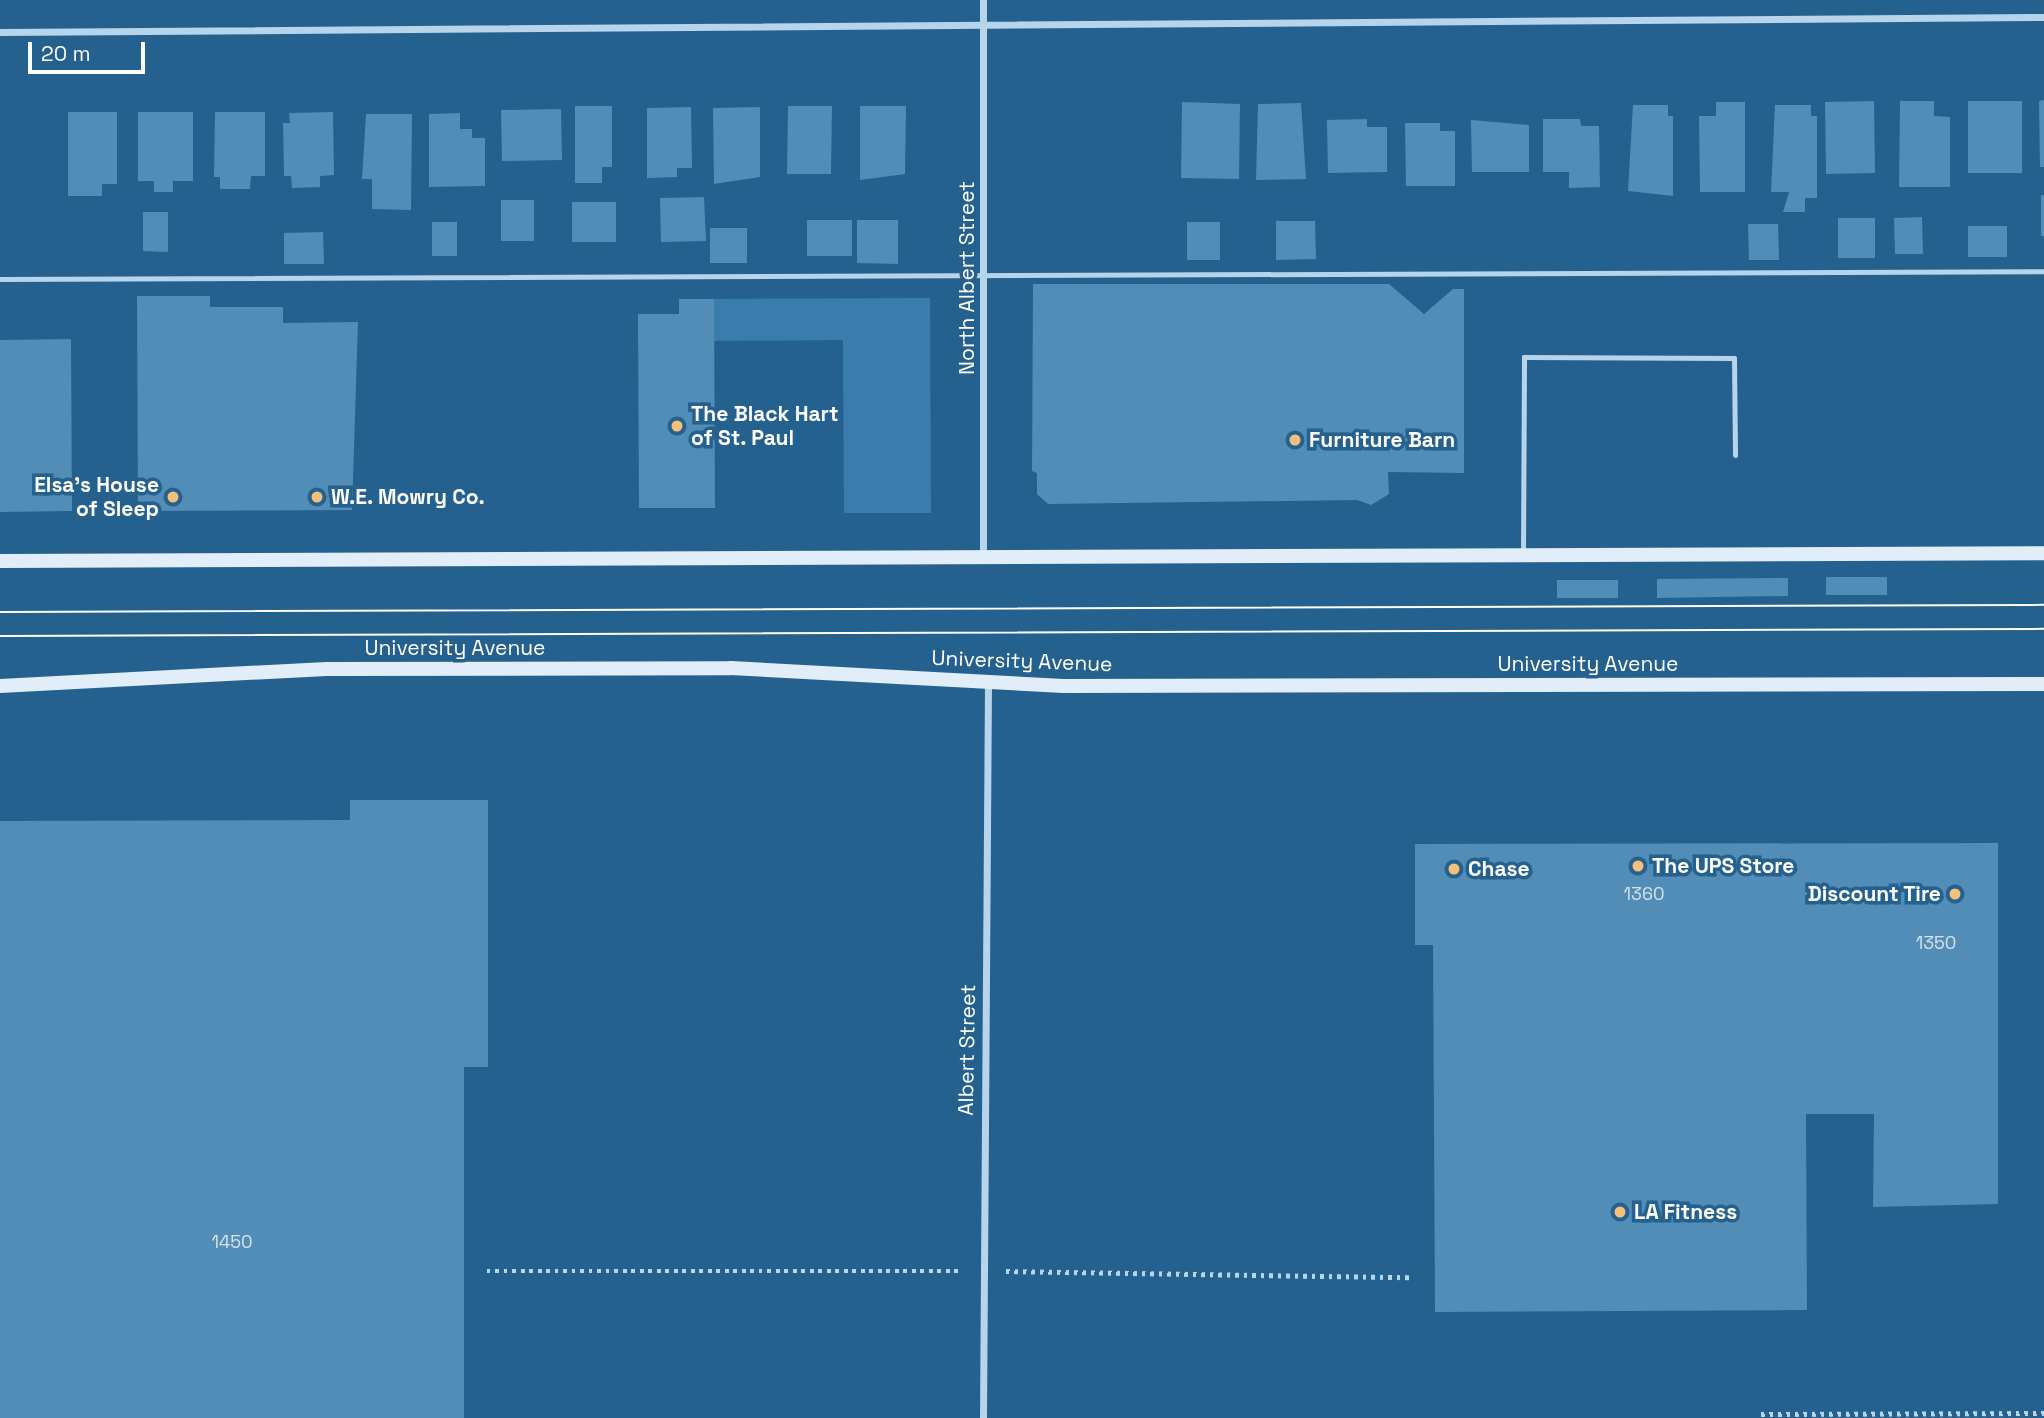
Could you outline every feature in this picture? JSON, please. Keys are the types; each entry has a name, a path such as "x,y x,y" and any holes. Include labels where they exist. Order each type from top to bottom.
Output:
{"main road":[{"path":"0,561 2044,553"},
{"name":"University Avenue","path":"0,686 327,669 550,668 731,668 988,683 2044,684"}],"street":[{"name":"North Albert Street","path":"982,0 985,276 983,556"},
{"path":"0,32 982,22 2044,17"},
{"name":"Albert Street","path":"983,1418 988,683"}],"lane":[{"path":"0,279 2044,271"},
{"path":"1523,555 1524,357 1734,358 1735,455"}],"path":[{"path":"487,1271 983,1271 1410,1277"},
{"path":"1761,1413 2044,1413"}],"shaded area":[{"path":"930,298 931,513 844,513 843,340 714,341 714,299"}],"building":[{"path":"2044,100 2044,167 2040,167 2039,101"},
{"path":"1874,101 1875,173 1826,174 1825,102"},
{"path":"1900,101 1934,101 1934,116 1950,117 1950,187 1899,187"},
{"path":"1968,101 2022,101 2022,173 1968,173"},
{"path":"1182,102 1240,104 1239,179 1181,178"},
{"path":"1716,102 1745,102 1745,192 1700,192 1699,116 1716,116"},
{"path":"1301,103 1306,179 1256,180 1258,104"},
{"path":"1633,105 1668,105 1668,116 1673,116 1673,196 1628,191"},
{"path":"1775,105 1811,105 1811,116 1817,116 1817,198 1805,198 1805,212 1783,212 1789,192 1771,192"},
{"path":"575,106 612,106 612,167 602,167 602,183 575,183"},
{"path":"788,106 832,106 831,174 787,174"},
{"path":"860,106 906,106 905,174 860,180"},
{"path":"691,107 692,168 677,168 677,177 647,178 647,108"},
{"path":"760,107 760,177 714,184 713,108"},
{"path":"561,109 562,160 502,161 501,110"},
{"path":"68,112 117,112 117,184 102,184 102,196 68,196"},
{"path":"138,112 193,112 193,181 173,181 173,192 154,192 154,181 138,181"},
{"path":"215,112 265,112 265,176 251,176 250,189 220,189 220,177 214,177"},
{"path":"333,112 334,175 320,176 320,187 292,188 291,176 284,176 283,123 290,123 289,113"},
{"path":"460,113 460,129 472,129 472,138 485,138 485,186 429,187 429,114"},
{"path":"366,114 412,114 411,210 372,209 372,179 362,179"},
{"path":"1367,119 1367,127 1387,127 1387,172 1328,173 1327,120"},
{"path":"1543,119 1580,119 1581,126 1599,126 1600,187 1569,188 1569,172 1543,172"},
{"path":"1471,120 1529,125 1529,172 1472,172"},
{"path":"1405,123 1440,123 1440,131 1455,131 1455,186 1406,186"},
{"path":"2041,195 2044,195 2044,236 2041,236"},
{"path":"704,197 706,241 661,242 660,198"},
{"path":"501,200 534,200 534,241 501,241"},
{"path":"572,202 616,202 616,242 572,242"},
{"path":"143,212 168,212 168,252 143,251"},
{"path":"1922,217 1923,254 1895,254 1894,218"},
{"path":"1838,218 1875,218 1875,258 1838,258"},
{"path":"807,220 852,220 852,256 807,256"},
{"path":"857,220 898,220 898,264 857,263"},
{"path":"1276,221 1315,221 1316,259 1276,260"},
{"path":"432,222 457,222 457,256 432,256"},
{"path":"1187,222 1220,222 1220,260 1187,260"},
{"path":"1748,224 1778,224 1779,260 1749,260"},
{"path":"1968,226 2007,226 2007,257 1968,257"},
{"path":"710,228 747,228 747,263 710,263"},
{"path":"323,232 324,264 284,264 284,233"},
{"path":"1033,284 1389,284 1424,314 1453,289 1464,289 1464,473 1388,472 1389,494 1371,505 1357,500 1048,504 1037,494 1037,473 1032,471"},
{"path":"137,296 210,296 210,307 283,307 283,323 358,322 352,510 138,511"},
{"name":"The Black Hart of St. Paul","path":"679,299 714,299 715,508 639,508 638,314 679,314"},
{"path":"71,339 72,511 0,512 0,340"},
{"path":"1826,577 1887,577 1887,595 1826,595"},
{"path":"1788,578 1788,596 1657,598 1657,579"},
{"path":"1557,580 1618,580 1618,598 1557,598"},
{"path":"350,800 488,800 488,1067 464,1067 464,1418 0,1418 0,821 350,820"},
{"path":"1998,843 1998,1204 1873,1207 1874,1114 1806,1114 1807,1310 1435,1312 1433,945 1415,945 1415,844"}],"tram line":[{"path":"0,612 2044,605"},
{"path":"0,636 2044,629"}],"place":[{"name":"The Black Hart of St. Paul","path":"677,426"},
{"name":"Furniture Barn","path":"1295,440"},
{"name":"Elsa's House of Sleep","path":"173,497"},
{"name":"W.E. Mowry Co.","path":"317,497"},
{"name":"The UPS Store","path":"1638,866"},
{"name":"Chase","path":"1454,869"},
{"name":"Discount Tire","path":"1955,894"},
{"name":"LA Fitness","path":"1620,1212"}]}
